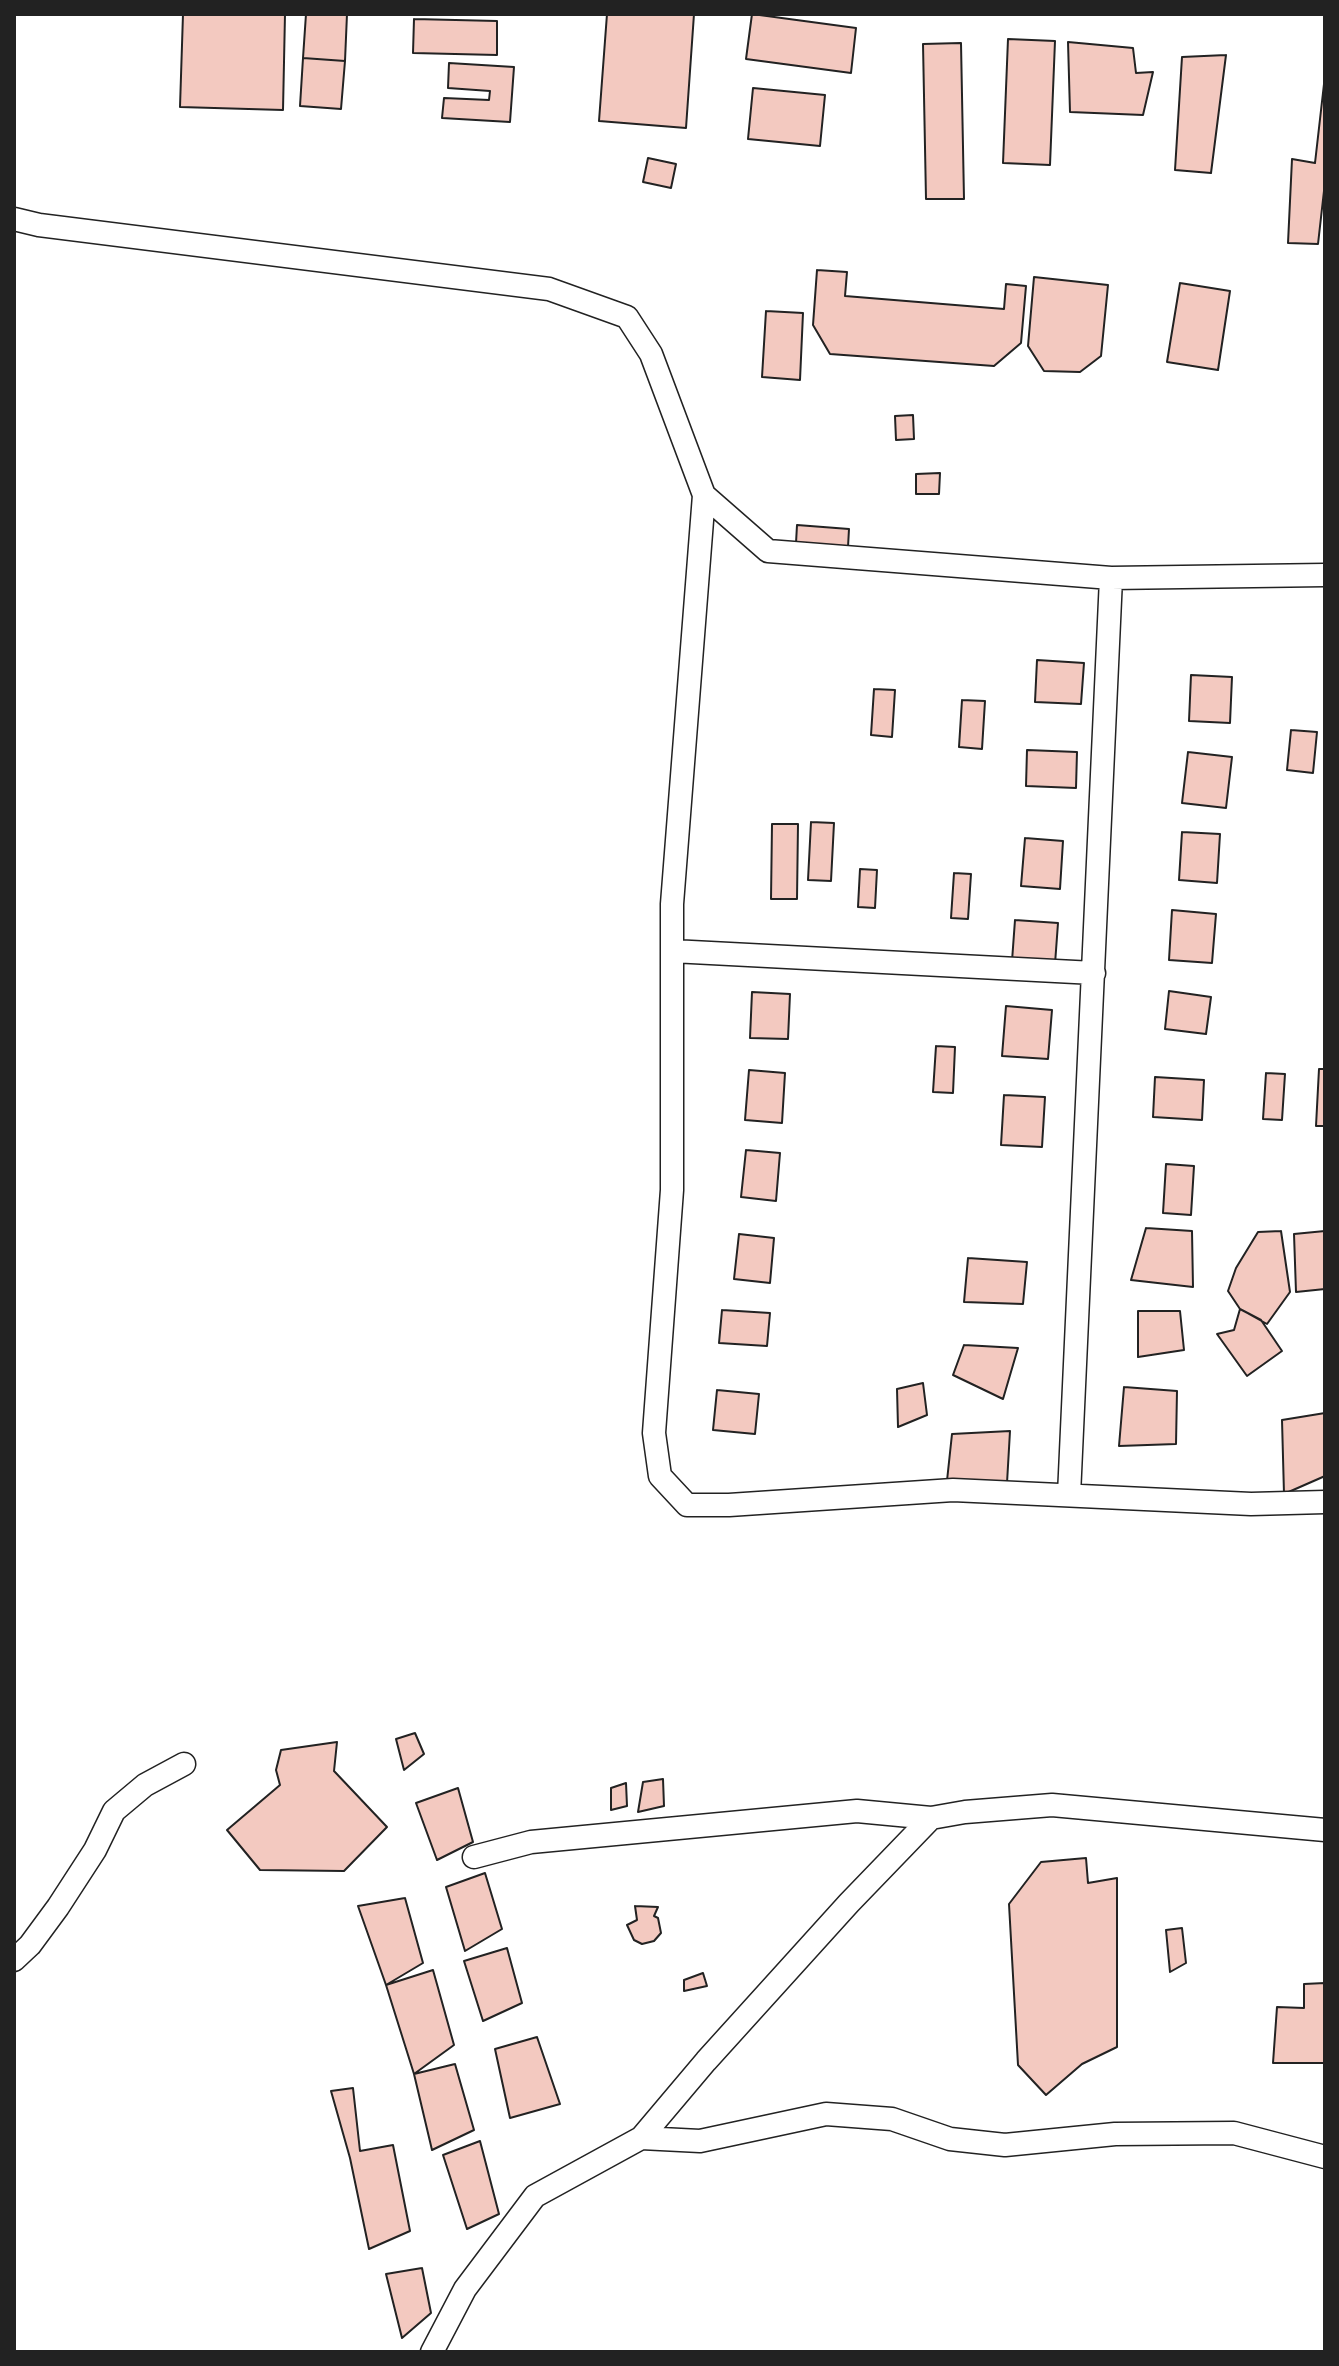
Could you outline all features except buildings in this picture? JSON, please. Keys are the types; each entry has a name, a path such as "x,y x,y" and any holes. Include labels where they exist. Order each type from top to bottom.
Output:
{"street":[{"path":"14,219 39,225 549,289 627,317 651,354 704,495 672,904 672,1190 654,1433 660,1476 687,1505 953,1490 1251,1504 1325,1502"},
{"path":"704,495 768,551 1111,578 1325,575"},
{"path":"1069,1495 1111,578"},
{"path":"672,951 1094,973"},
{"path":"14,1960 30,1945 58,1907 95,1850 114,1811 145,1785 184,1764"},
{"path":"474,1857 531,1842 857,1811 931,1818 1052,1805 1325,1830"},
{"path":"434,2351 465,2289 535,2196 641,2138 849,1903 931,1818"},
{"path":"641,2138 700,2141 826,2114 892,2119 950,2139 1005,2145 1115,2134 1234,2133 1325,2157"}]}
